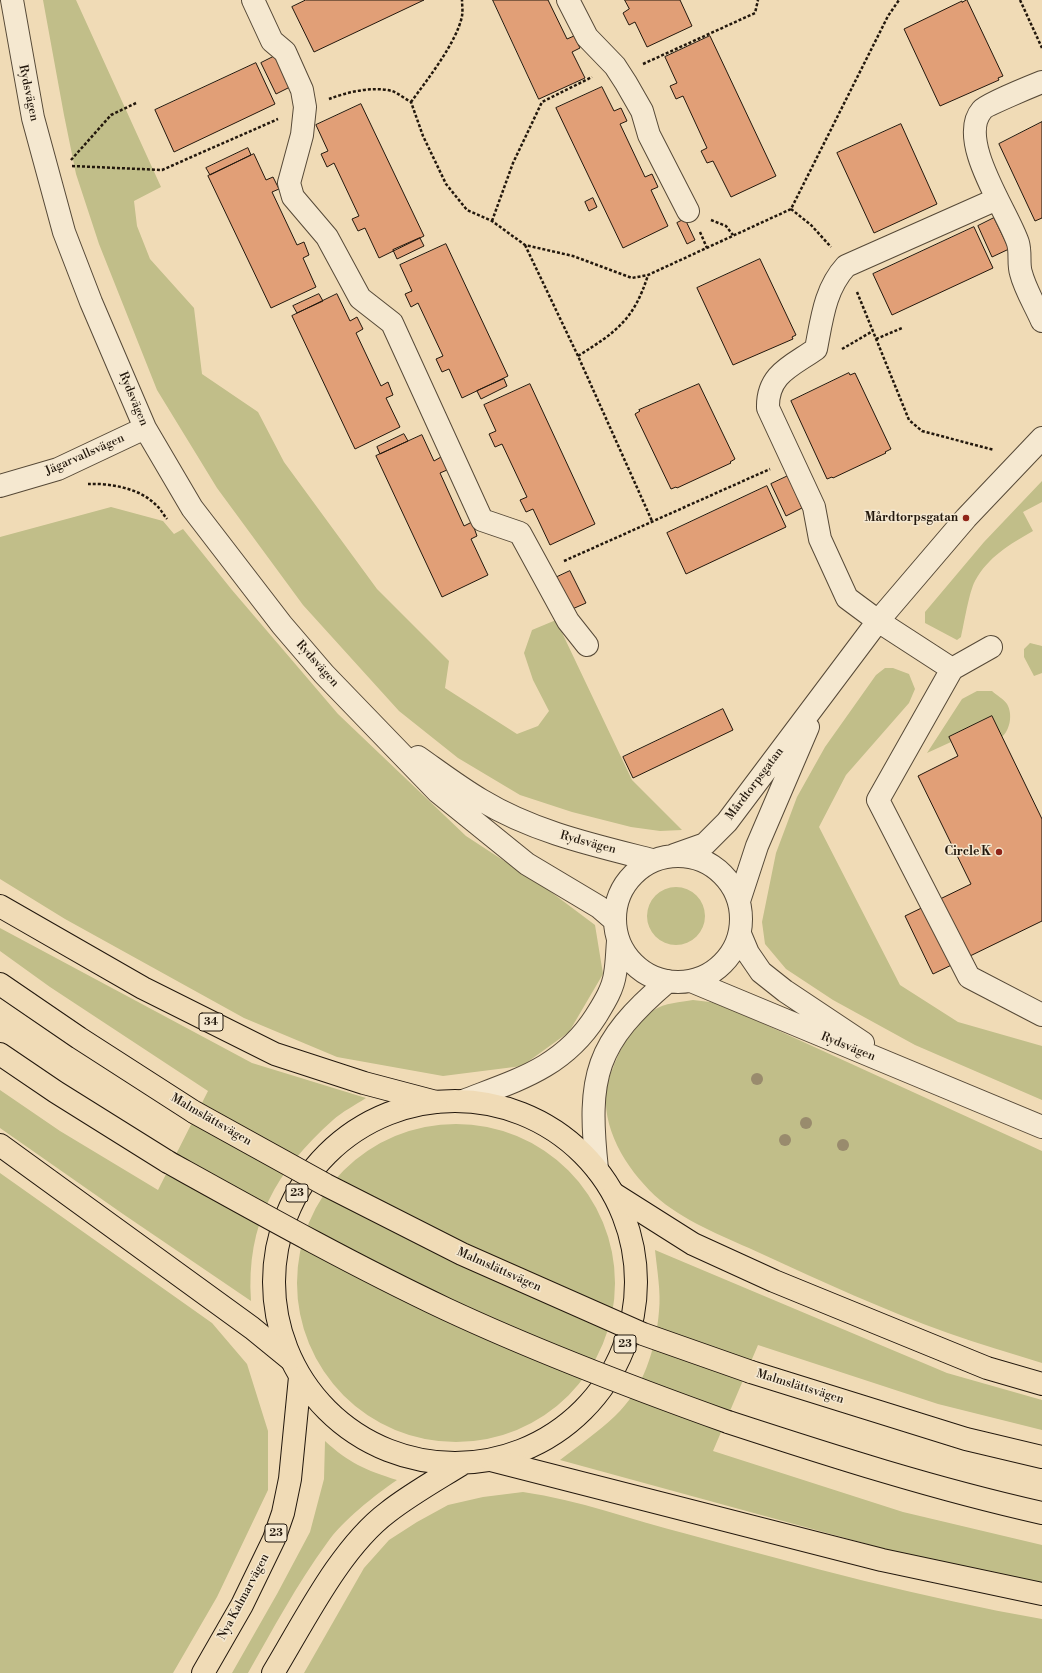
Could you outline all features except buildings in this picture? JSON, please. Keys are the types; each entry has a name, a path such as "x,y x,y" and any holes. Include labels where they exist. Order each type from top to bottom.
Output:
{"main road":[{"name":"34","path":"0,906 143,988 275,1054 364,1082 436,1102"},
{"name":"Malmslättsvägen","path":"0,984 79,1038 194,1112 326,1185 462,1254 643,1334 751,1372 966,1439 1042,1457"},
{"path":"0,1054 56,1092 168,1162 307,1239 446,1309 621,1384 728,1422 849,1462 965,1496 1042,1513"},
{"name":"Nya Kalmarvägen","path":"463,1101 501,1106 537,1120 570,1141 597,1169 614,1194 625,1219 633,1247 637,1275 633,1318 620,1358 606,1383 588,1405 568,1425 544,1441 518,1452 491,1460 462,1464 414,1460 370,1443 349,1430 330,1415 314,1397 295,1368 278,1322 274,1299 274,1267 279,1236 290,1207 305,1179 325,1155 349,1135 376,1118 405,1108 436,1102 463,1101"},
{"path":"0,1145 252,1328 295,1368"},
{"path":"614,1194 693,1244 774,1282 988,1368 1042,1384"},
{"name":"Nya Kalmarvägen","path":"203,1673 242,1605 274,1539 283,1513 290,1479 295,1368"},
{"path":"491,1460 882,1560 1042,1594"},
{"name":"Nya Kalmarvägen","path":"273,1673 330,1577 363,1536 387,1512 462,1464"}],"street":[{"name":"Rydsvägen","path":"12,0 30,106 64,232 91,302 145,428 164,464 192,508 282,625 324,674 438,792 527,864 599,907 616,930"},
{"path":"253,0 272,41 284,52 302,90 306,107 302,135 289,183 293,197 327,237 360,298 392,323 482,520 520,533 568,621 587,645"},
{"path":"568,0 587,37 618,70 642,111 649,135 688,212"},
{"path":"1042,82 982,110 976,121 974,133 976,146 997,199 1018,244 1021,273 1042,320"},
{"path":"952,669 878,621 847,598 820,539 814,507 768,408 768,394 774,381 782,372 816,349 824,306 837,276 846,266 997,199"},
{"name":"Jägarvallsvägen","path":"0,486 58,469 145,428"},
{"name":"Mårdtorpsgatan","path":"674,856 705,844 726,822 878,621 966,518 1042,438"},
{"path":"991,647 952,669 878,800 969,977 1042,1015"},
{"name":"Mårdtorpsgatan","path":"739,901 757,846 822,694"},
{"name":"Rydsvägen","path":"382,733 481,800 520,820 563,837 652,860"},
{"path":"463,1101 537,1071 560,1057 578,1041 605,1001 615,976 615,907 625,883 633,874 652,860 674,856 698,859 718,870 731,884 739,901 741,918 740,934 734,949 724,962 712,972 691,981 668,982 648,975 638,968 623,951 616,930"},
{"name":"Rydsvägen","path":"740,934 748,953 762,972 785,991 895,1065"},
{"name":"Rydsvägen","path":"691,981 895,1065 952,1091 1042,1127"},
{"path":"597,1169 593,1134 593,1097 597,1074 604,1053 632,1014 668,982"}],"path":[{"path":"411,102 447,48 462,16 462,0"},
{"path":"492,221 513,163 542,102 755,13 758,0"},
{"path":"136,103 111,115 66,165 162,170 306,107 343,94 368,90 392,91 411,102 423,136 446,184 467,210 492,221 525,245 573,256 632,278 648,275 790,209 888,16 899,0"},
{"path":"1020,0 1042,48"},
{"path":"790,209 811,225 846,266 909,420 922,431 994,450"},
{"path":"525,245 578,356 652,521"},
{"path":"578,356 620,327 641,295 648,275"},
{"path":"876,339 902,328"},
{"path":"841,349 873,331"},
{"path":"542,571 792,459"},
{"path":"86,484 98,483 116,486 135,492 154,503 169,522 192,508"}],"shaded area":[{"path":"43,0 76,0 161,187 134,201 137,226 150,259 194,308 202,374 258,412 284,462 377,589 449,661 445,688 517,734 538,726 549,711 533,680 524,653 532,630 556,620 632,780 682,830 660,831 631,827 572,812 520,795 458,758 399,711 303,605 217,488 157,390 99,244 76,174"},
{"path":"1042,481 1042,502 1023,512 1033,531 1000,552 980,572 973,586 961,637 957,640 925,623 925,612 984,542"},
{"path":"111,507 163,521 174,534 183,529 232,590 338,714 466,836 547,889 595,925 603,974 569,1032 522,1066 443,1076 337,1057 244,1018 65,919 0,879 0,537"},
{"path":"1030,643 1042,646 1042,673 1034,676 1024,657 1024,649"},
{"path":"885,668 893,668 909,674 915,689 909,703 846,775 819,827 900,985 958,1022 1042,1046 1042,1100 915,1045 833,1000 786,969 765,944 762,922 776,853 797,797 825,747 876,675"},
{"path":"977,691 992,691 1007,704 1010,712 1010,722 1005,734 1002,737 992,716 949,737 951,742 927,753 962,699"},
{"path":"670,887 682,887 697,895 705,910 705,922 697,937 682,945 670,945 655,937 647,922 647,910 655,895"},
{"path":"0,928 252,1063 366,1098 344,1111 313,1139 295,1159 269,1200 260,1223 254,1247 251,1273 251,1301 0,1128 0,1090 60,1131 158,1190 208,1091 50,987 0,951"},
{"path":"693,1000 718,1003 1042,1151 1042,1363 948,1333 831,1285 696,1223 671,1209 649,1190 629,1166 614,1139 606,1109 607,1084 624,1043 640,1021 654,1010 663,1006"},
{"path":"456,1124 487,1127 517,1136 544,1151 569,1170 588,1195 603,1222 612,1252 615,1283 612,1314 603,1344 588,1371 569,1396 544,1415 517,1430 487,1439 456,1442 425,1439 395,1430 368,1415 343,1396 324,1371 309,1344 300,1314 297,1283 300,1252 309,1222 324,1195 343,1170 368,1151 395,1136 425,1127"},
{"path":"0,1173 212,1323 247,1364 268,1431 268,1490 217,1597 173,1673 0,1673"},
{"path":"655,1250 947,1373 1042,1400 1042,1430 938,1404 758,1345 713,1451 903,1512 1042,1545 1042,1583 889,1550 560,1460 595,1433 625,1406 646,1368 655,1340 659,1311 659,1289"},
{"path":"325,1441 342,1455 358,1465 397,1480 359,1509 334,1534 295,1591 248,1673 232,1673 310,1532 324,1479"},
{"path":"523,1492 585,1505 666,1529 864,1581 997,1611 1042,1619 1042,1673 304,1673 364,1568 389,1540 448,1505 483,1497"}],"place":[{"name":"Mårdtorpsgatan","path":"966,518"},
{"name":"Circle K","path":"999,852"}]}
